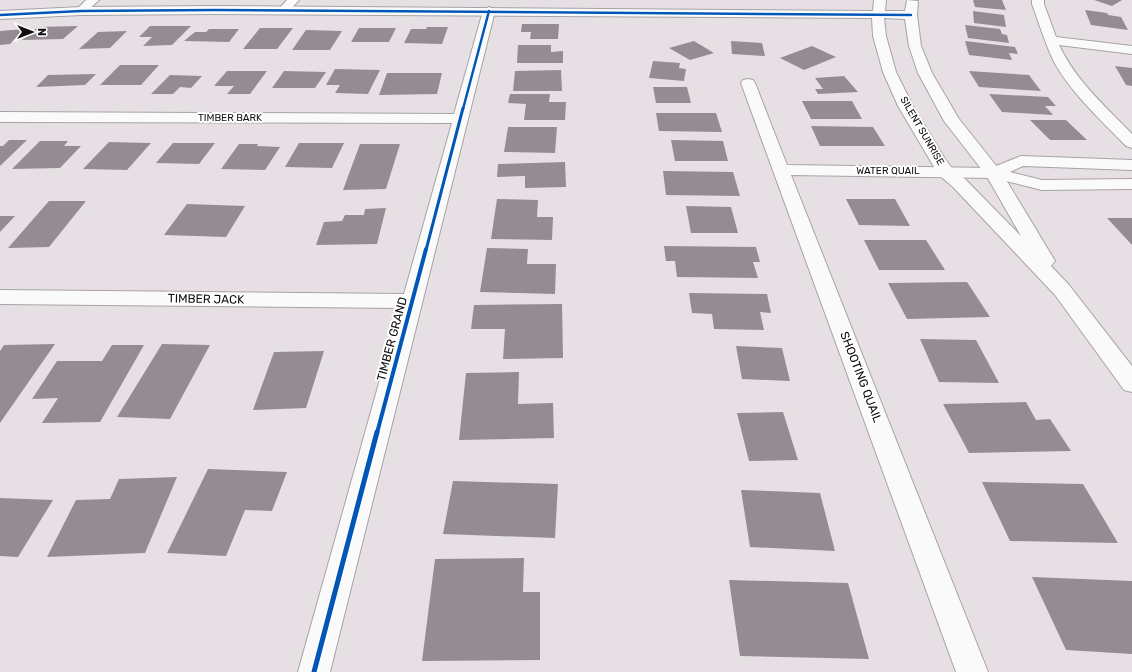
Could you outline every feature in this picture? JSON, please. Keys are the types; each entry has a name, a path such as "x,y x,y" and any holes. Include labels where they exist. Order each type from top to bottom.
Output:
{"street":[{"path":"81,11 93,0"},
{"path":"284,10 293,0"},
{"name":"SILENT SUNRISE","path":"912,0 910,15 915,46 924,73 952,121 994,173 1062,290 1132,383"},
{"path":"1038,0 1038,4 1051,40 1066,70 1082,91 1132,143"},
{"path":"0,15 81,11 489,11 879,7 910,15"},
{"name":"SILENT SUNRISE","path":"879,7 881,44 889,71 914,120 945,171 959,183 1062,290"},
{"name":"TIMBER GRAND","path":"314,672 489,11"},
{"path":"1051,40 1132,50"},
{"name":"SHOOTING QUAIL","path":"748,83 972,672"},
{"name":"TIMBER BARK","path":"0,117 460,119"},
{"name":"WATER QUAIL","path":"994,173 1021,161 1132,165"},
{"name":"WATER QUAIL","path":"782,170 945,171 994,173 1042,185 1132,184"},
{"name":"TIMBER JACK","path":"0,298 412,301"}],"building":[{"path":"973,0 1002,0 1006,10 975,7"},
{"path":"1094,0 1122,0 1112,6"},
{"path":"1085,10 1107,13 1108,15 1121,17 1128,30 1091,25"},
{"path":"973,11 1004,15 1006,27 974,23"},
{"path":"522,24 559,24 558,39 530,39 531,32 521,32"},
{"path":"965,25 1000,29 1002,34 1007,35 1009,43 968,38"},
{"path":"78,26 63,39 22,40 38,27"},
{"path":"150,26 191,26 172,45 143,46 152,37 139,37"},
{"path":"427,27 448,27 442,44 404,43 411,29 426,29"},
{"path":"260,28 293,28 277,49 243,49"},
{"path":"359,28 396,28 389,42 351,42"},
{"path":"24,29 10,44 0,45 0,31"},
{"path":"209,29 239,29 229,42 184,41 195,32 206,32"},
{"path":"306,30 342,31 330,50 292,50"},
{"path":"127,31 110,48 79,49 98,32"},
{"path":"694,41 714,53 690,60 669,48"},
{"path":"731,41 762,43 765,56 732,54"},
{"path":"965,41 1015,47 1018,54 1009,53 1012,60 969,55"},
{"path":"518,45 551,45 551,52 563,51 563,63 517,63"},
{"path":"812,46 836,57 804,70 780,58"},
{"path":"653,61 680,63 679,68 686,69 684,81 649,78"},
{"path":"120,65 159,65 141,85 100,85"},
{"path":"1115,66 1132,68 1132,86 1126,85"},
{"path":"335,69 380,70 368,94 335,93 340,85 326,85"},
{"path":"561,70 562,91 513,91 515,71"},
{"path":"227,71 267,71 250,94 227,94 234,86 214,86"},
{"path":"284,71 326,72 315,88 272,88"},
{"path":"969,71 1029,75 1041,91 979,87"},
{"path":"387,73 442,73 437,94 379,95"},
{"path":"96,74 85,85 36,87 48,75"},
{"path":"170,75 202,76 191,88 180,87 173,94 151,94"},
{"path":"844,76 858,92 818,94 815,89 823,89 815,78"},
{"path":"653,87 687,87 691,103 656,103"},
{"path":"510,94 550,94 549,102 566,102 565,120 524,120 526,104 508,103"},
{"path":"989,94 1048,97 1056,106 1045,106 1053,115 1002,112"},
{"path":"802,101 852,101 862,119 811,119"},
{"path":"656,113 716,113 722,132 659,131"},
{"path":"1030,120 1066,120 1087,140 1050,140"},
{"path":"811,126 873,127 885,146 820,146"},
{"path":"508,127 557,127 555,153 504,152"},
{"path":"9,140 27,140 0,166 0,146 3,146"},
{"path":"671,140 723,141 728,161 675,161"},
{"path":"40,141 68,141 64,146 81,146 60,168 12,169"},
{"path":"109,142 151,143 127,170 83,169"},
{"path":"173,143 215,143 199,164 156,163"},
{"path":"299,143 344,143 332,168 285,167"},
{"path":"239,144 258,144 257,146 280,147 265,170 221,169"},
{"path":"360,144 400,144 386,189 343,190"},
{"path":"565,162 566,187 525,188 525,176 497,177 498,164"},
{"path":"663,171 733,172 740,196 666,195"},
{"path":"497,199 538,200 537,217 553,217 552,240 491,239"},
{"path":"846,199 895,199 910,226 859,225"},
{"path":"49,201 86,201 49,247 8,248"},
{"path":"187,204 245,206 226,237 164,235"},
{"path":"686,206 731,207 738,233 691,233"},
{"path":"386,208 377,244 316,245 324,222 342,221 345,215 364,215 365,209"},
{"path":"0,216 15,216 0,232"},
{"path":"1107,218 1132,218 1132,245"},
{"path":"864,240 926,240 945,270 879,270"},
{"path":"664,246 756,247 760,262 753,262 758,278 677,277 675,261 666,261"},
{"path":"487,248 528,249 527,264 556,264 555,294 480,292"},
{"path":"967,282 990,317 907,319 888,283"},
{"path":"689,293 767,294 771,313 760,312 764,330 714,329 712,314 692,313"},
{"path":"562,304 563,358 503,359 505,329 471,329 474,305"},
{"path":"920,339 976,340 999,383 939,382"},
{"path":"55,344 0,423 0,351 4,345"},
{"path":"162,344 210,345 170,419 117,417"},
{"path":"112,345 144,345 100,422 42,423 58,398 32,399 57,361 102,361"},
{"path":"736,346 782,348 790,381 742,379"},
{"path":"324,351 306,408 253,410 274,352"},
{"path":"519,372 518,404 553,403 554,438 459,440 466,373"},
{"path":"1026,402 1036,420 1050,419 1071,451 969,453 943,404"},
{"path":"783,412 798,460 749,461 737,413"},
{"path":"208,469 287,472 272,511 245,510 226,556 167,553"},
{"path":"177,477 145,553 47,557 76,500 110,499 119,479"},
{"path":"453,481 558,484 555,538 443,534"},
{"path":"982,482 1083,484 1118,543 1010,541"},
{"path":"741,490 820,493 835,551 750,547"},
{"path":"0,498 53,500 18,557 0,556"},
{"path":"524,558 523,592 540,592 540,660 422,661 435,559"},
{"path":"1032,577 1132,581 1132,654 1066,650"},
{"path":"729,580 848,583 869,659 740,656"}],"cycle path":[{"path":"0,15 81,11 215,10 911,15"},
{"path":"314,672 489,11"}]}
